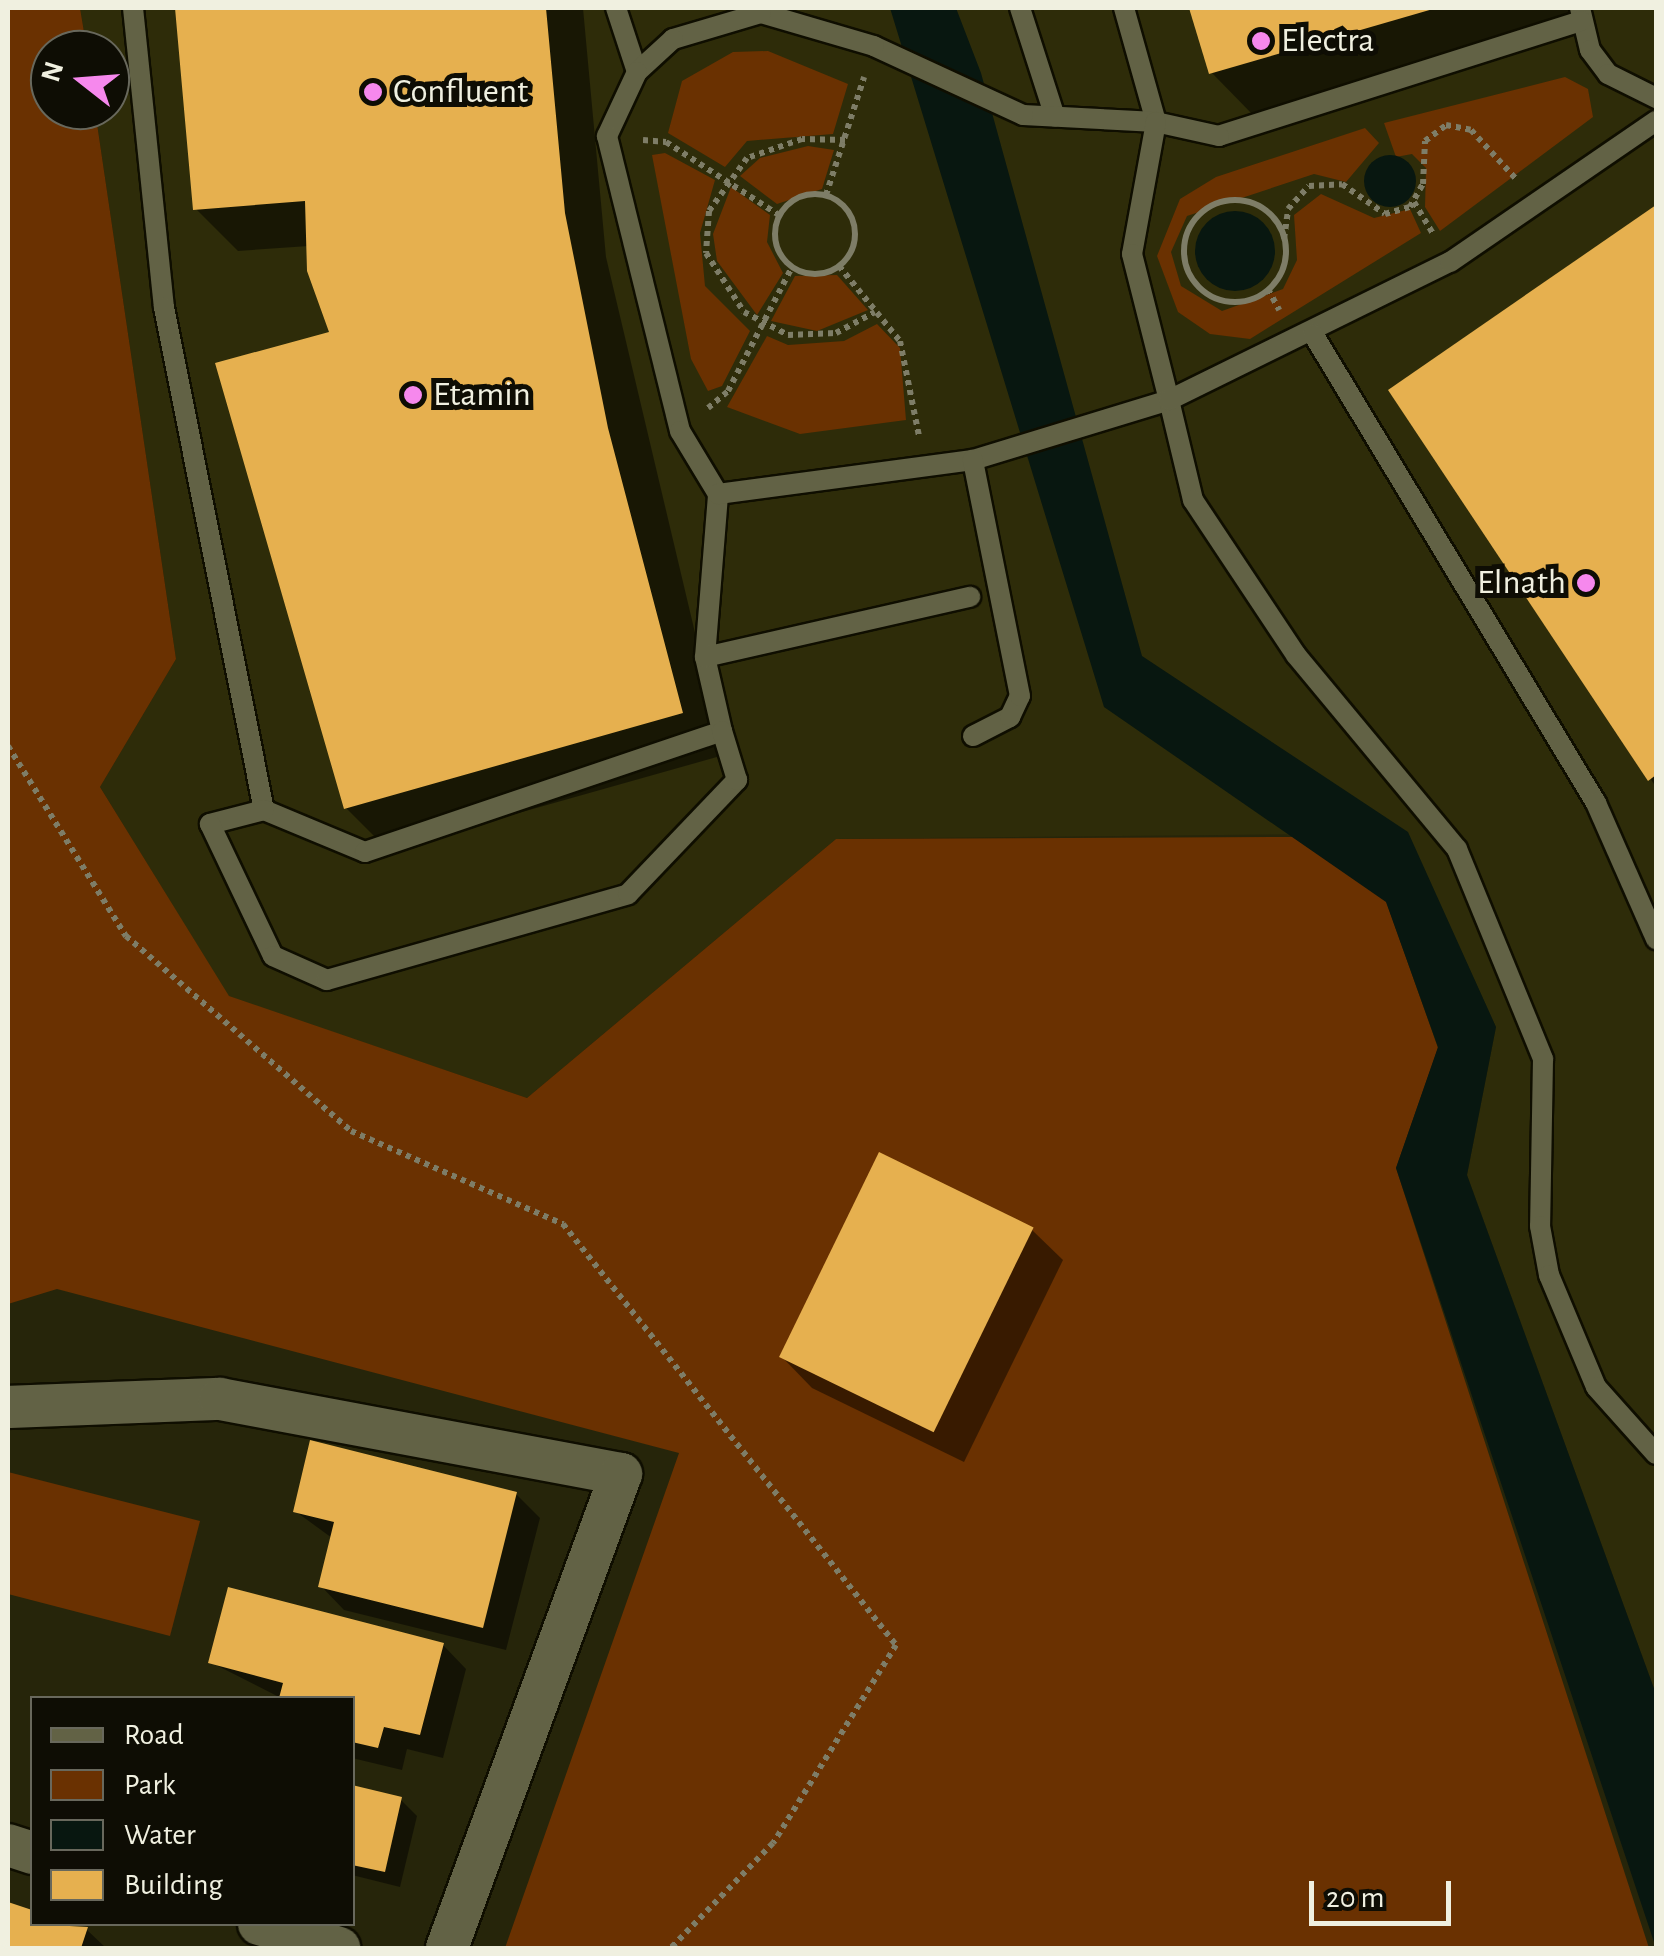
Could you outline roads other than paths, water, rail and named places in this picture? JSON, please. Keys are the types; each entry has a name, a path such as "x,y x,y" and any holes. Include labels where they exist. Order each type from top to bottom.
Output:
{"street":[{"path":"8,1407 220,1400 621,1474 446,1948"},
{"path":"265,1926 339,1948"}],"lane":[{"path":"134,8 164,307 264,810"},
{"path":"616,8 637,72"},
{"path":"1020,8 1055,116"},
{"path":"1124,8 1156,122 1132,254 1193,500 1296,655 1458,848 1543,1059 1540,1226 1549,1275 1596,1387 1656,1452"},
{"path":"722,730 365,852 264,810 210,824 273,956 327,980 628,894 736,780 704,657 718,494 680,431 607,136 637,72 673,38 756,10 874,46 1023,115 1156,122 1219,136 1580,14 1608,74 1656,98"},
{"path":"718,494 974,460 1169,400 1313,334 1538,203 1656,121"},
{"path":"1313,334 1596,802 1656,939"},
{"path":"972,736 1010,717 1020,696 974,460"},
{"path":"704,657 970,597"}],"water":[{"path":"890,8 956,8 981,73 1142,656 1408,832 1496,1027 1467,1175 1656,1694 1656,1948 1396,1168 1438,1047 1386,902 1104,707"},
{"path":"1390,155 1408,163 1416,181 1408,199 1390,207 1372,199 1364,181 1372,163"},
{"path":"1235,211 1250,214 1263,223 1272,236 1272,266 1263,279 1250,288 1235,291 1220,288 1207,279 1198,266 1195,251 1198,236 1207,223 1220,214"}],"place":[{"name":"Electra","path":"1261,41"},
{"name":"Confluent","path":"373,92"},
{"name":"Etamin","path":"413,395"},
{"name":"Elnath","path":"1586,583"}]}
